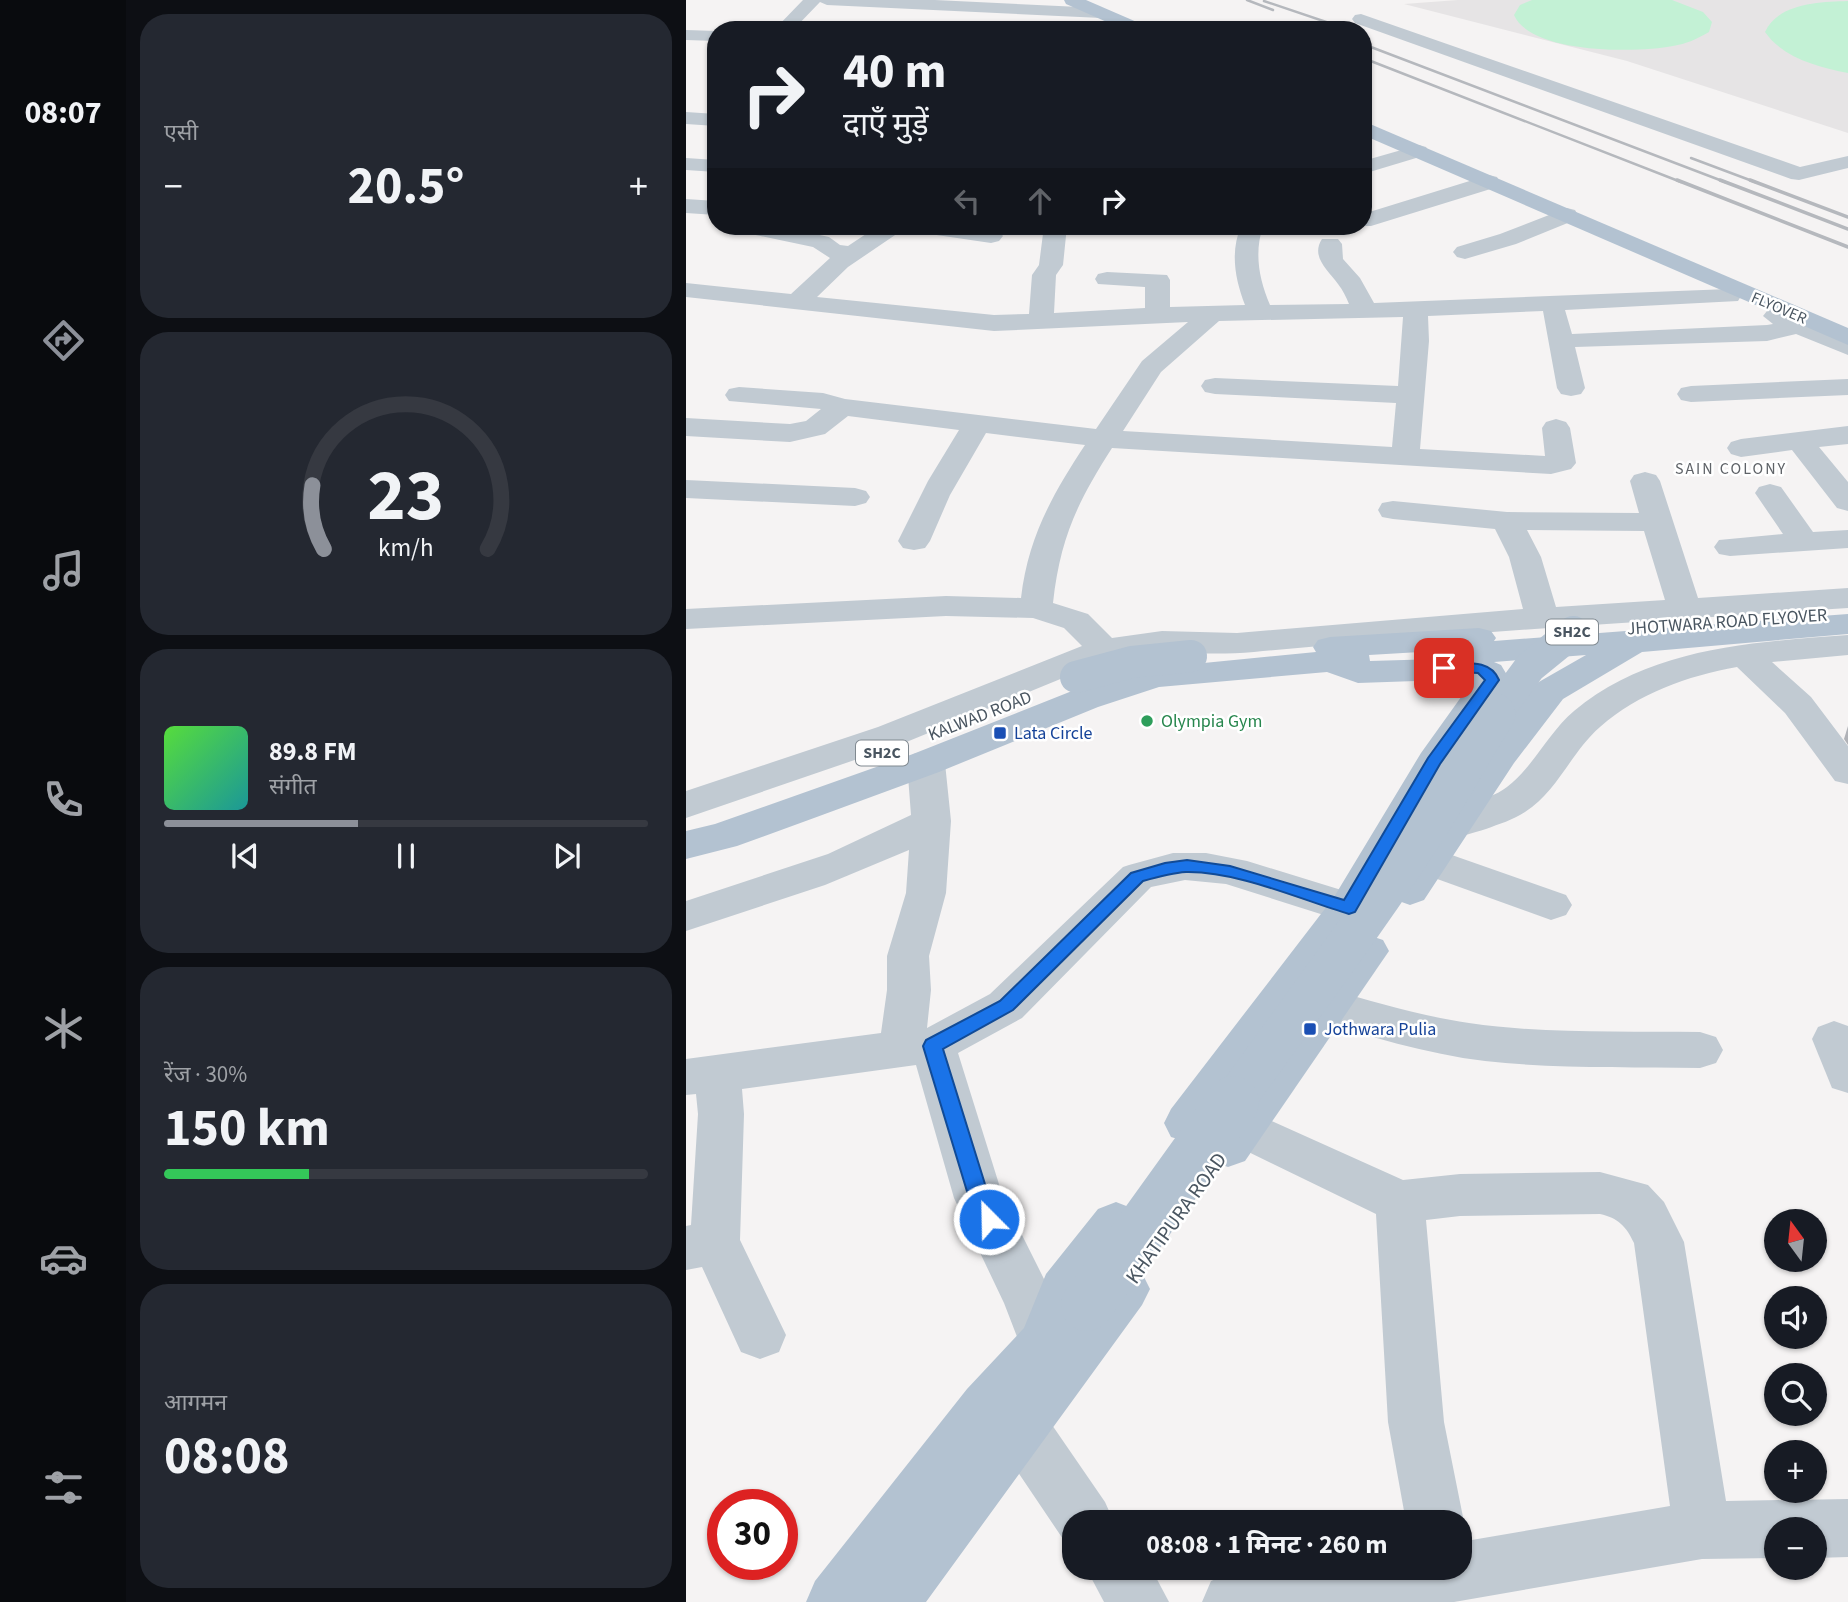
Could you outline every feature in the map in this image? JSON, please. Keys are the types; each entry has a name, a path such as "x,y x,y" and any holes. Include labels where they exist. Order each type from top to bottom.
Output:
{"main road":[{"path":"1072,0 1119,21"},
{"name":"FLYOVER","path":"1372,131 1567,215 1731,291 1848,337"},
{"name":"JHOTWARA ROAD FLYOVER","path":"1191,664 1270,651 1558,626 1848,614"},
{"name":"JHOTWARA ROAD FLYOVER","path":"1191,664 1351,660 1634,642 1848,624"},
{"path":"1045,1343 1087,1306 1367,916 1430,822 1462,764 1558,626"},
{"name":"KHATIPURA ROAD","path":"889,1602 1003,1416 1243,1127 1550,691 1634,642"},
{"name":"SH2C","path":"1080,688 1131,660 1191,664"},
{"path":"836,1602 1003,1416 1045,1343 1064,1290 1112,1230 1251,1035 1349,908 1434,762 1492,680 1489,673 1480,668 1358,671 1351,660"},
{"name":"SH2C","path":"1080,688 1128,684 1191,664"},
{"path":"686,845 736,832 926,763 1080,688"},
{"name":"KALWAD ROAD","path":"686,822 885,752 1080,688"}],"street":[{"path":"792,21 813,0"},
{"path":"827,0 1101,13"},
{"path":"996,7 1053,0"},
{"path":"853,21 873,3"},
{"path":"1361,19 1367,21"},
{"path":"1372,23 1798,174 1844,164"},
{"path":"686,35 707,36"},
{"path":"686,118 707,119"},
{"path":"1372,164 1419,151"},
{"path":"686,164 707,165"},
{"path":"1372,217 1489,182"},
{"path":"686,206 707,207"},
{"path":"1465,252 1508,239 1567,215"},
{"path":"788,235 821,242 834,252 855,253"},
{"path":"798,301 840,262 880,235"},
{"path":"985,235 991,236"},
{"path":"1041,322 1044,275 1051,265 1054,235"},
{"path":"1251,235 1247,257 1252,289 1261,312"},
{"path":"1330,244 1331,260 1351,283 1364,310"},
{"path":"1107,279 1158,280 1157,315"},
{"path":"686,290 994,323 1213,313 1364,310 1415,318"},
{"path":"1184,338 1310,334 1415,318 1553,304 1731,291 1848,347"},
{"path":"1553,304 1571,388"},
{"path":"1036,608 1041,564 1054,525 1102,438 1151,367 1213,313"},
{"path":"1405,458 1415,318"},
{"path":"1577,340 1767,333 1800,326"},
{"path":"1215,386 1410,396"},
{"path":"1691,394 1848,387"},
{"path":"739,395 823,401 842,407 1102,438 1557,465 1561,463 1556,428"},
{"path":"686,427 790,433 815,428 842,407"},
{"path":"914,541 938,487 978,423"},
{"path":"1741,448 1848,435"},
{"path":"1798,440 1848,502"},
{"path":"1645,481 1685,608"},
{"path":"686,489 855,497"},
{"path":"1770,493 1804,541"},
{"path":"1393,510 1507,521 1657,522"},
{"path":"1507,521 1558,626"},
{"path":"1730,547 1848,539"},
{"path":"686,805 891,735 1104,649 1162,641 1237,643 1420,626 1558,626 1685,608 1848,598"},
{"path":"686,619 946,606 1036,608 1076,621 1104,649 1128,684"},
{"path":"1551,905 1451,828 1513,802 1539,776 1585,721 1622,692 1646,680 1692,665 1743,654 1848,645"},
{"path":"1743,654 1798,705 1848,772"},
{"path":"926,763 931,821 926,893 908,956 909,990 917,1047 979,1198 1030,1303 1045,1343"},
{"path":"686,916 797,881 899,840 931,821"},
{"path":"760,1335 736,1281 700,1245 720,1114 701,1076 917,1047 1006,1006 1137,877 1165,869 1187,866 1230,872 1349,908"},
{"path":"1328,1006 1434,1035 1485,1043 1584,1049 1700,1050"},
{"path":"1243,1127 1400,1202 1460,1195 1600,1193 1631,1200 1646,1217 1659,1242 1702,1530"},
{"path":"1400,1202 1416,1422 1433,1510"},
{"path":"1003,1416 1076,1510"},
{"path":"1472,1552 1702,1530 1848,1528"},
{"path":"1124,1580 1139,1602"},
{"path":"1232,1602 1330,1580"}],"shaded area":[{"path":"1458,0 1848,0 1848,133 1627,61 1404,4"}],"green space":[{"path":"1532,0 1672,0 1703,12 1712,22 1709,32 1678,45 1635,50 1586,48 1562,44 1524,28 1514,15 1520,5"},
{"path":"1848,1 1848,73 1825,68 1791,55 1781,49 1765,32 1771,22 1790,10 1813,4"}],"railway":[{"path":"1247,0 1273,10"},
{"path":"1264,1 1323,21"},
{"path":"1372,47 1725,182"},
{"path":"1372,62 1681,182"},
{"path":"1691,158 1755,182"},
{"path":"1677,180 1848,247"},
{"path":"1720,180 1848,229"},
{"path":"1750,180 1848,217"}],"place":[{"name":"Olympia Gym","path":"1147,721"},
{"name":"Lata Circle","path":"1000,733"},
{"name":"Jothwara Pulia","path":"1310,1029"}],"district":[{"name":"SAIN COLONY","path":"1731,469"}],"route":[{"path":"989,1219 979,1198 933,1046 1006,1006 1137,877 1187,866 1230,872 1349,908 1434,762 1492,680 1489,673 1480,668 1444,668"}]}
